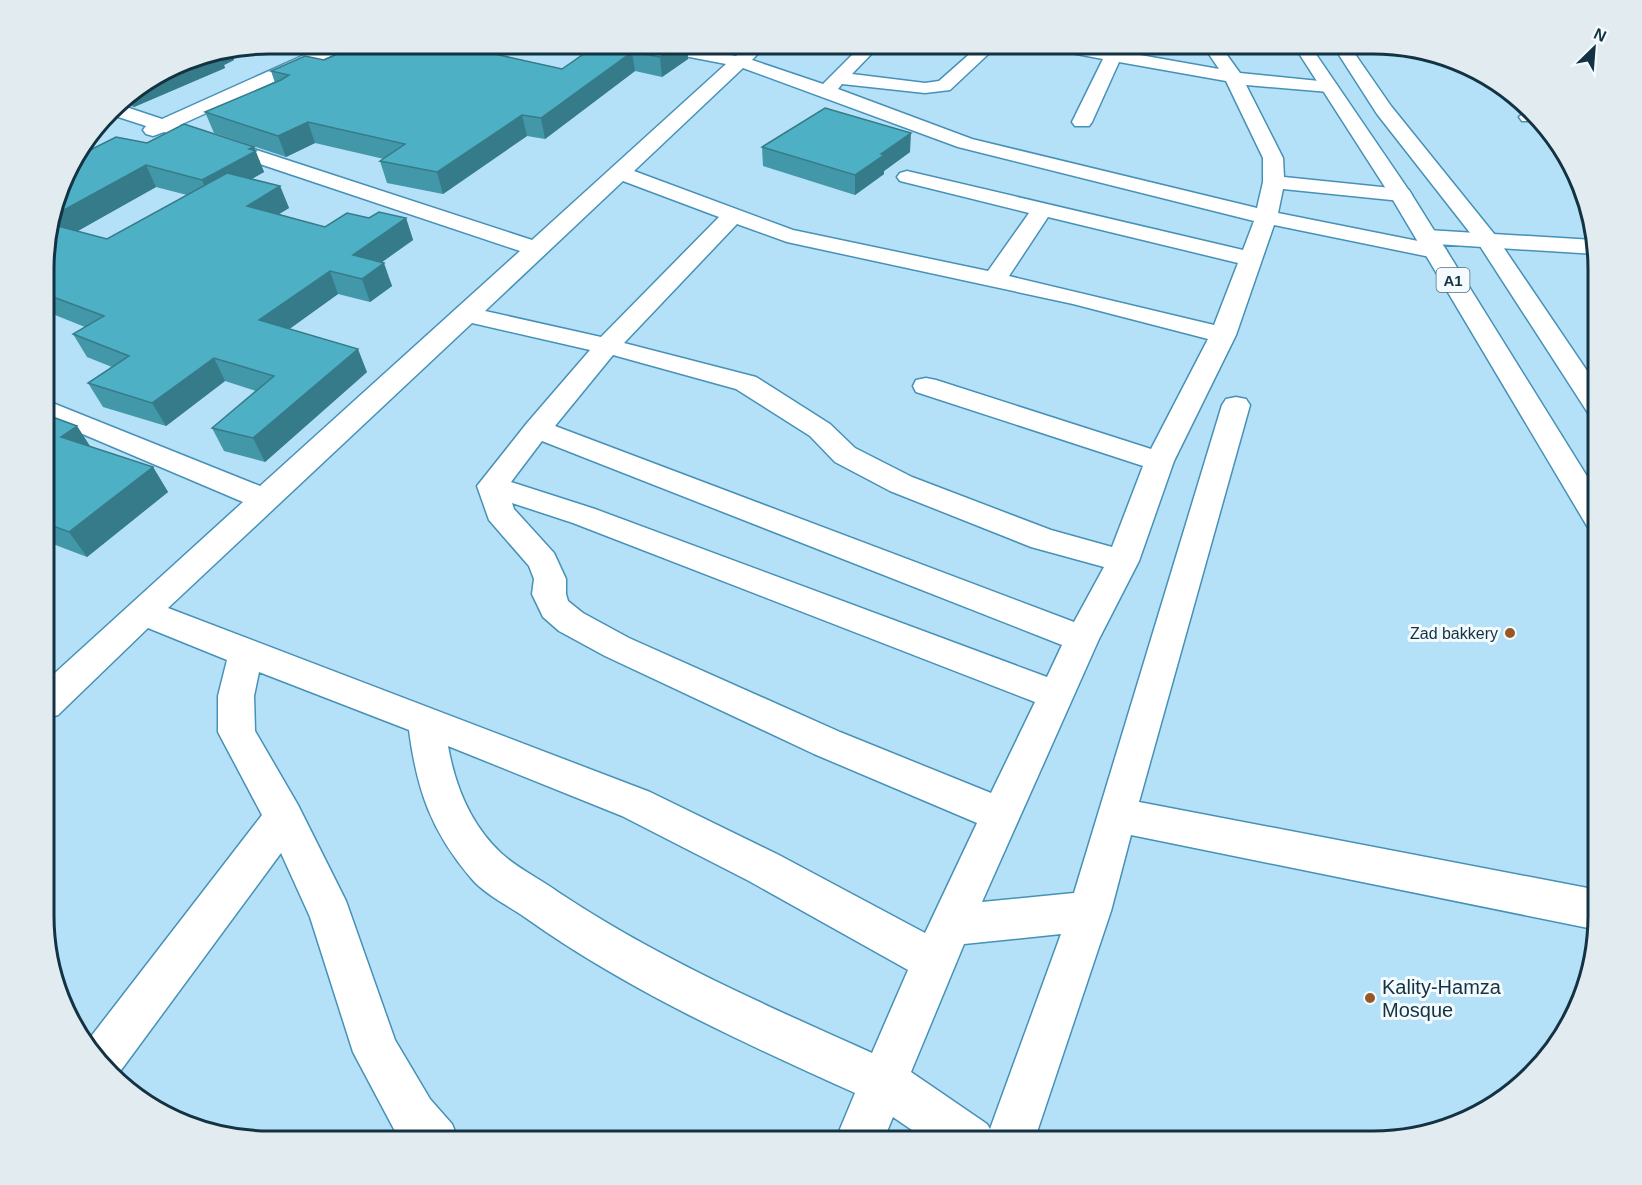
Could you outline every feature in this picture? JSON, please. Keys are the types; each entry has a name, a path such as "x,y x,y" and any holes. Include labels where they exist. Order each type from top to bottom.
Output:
{"street":[{"path":"141,136 320,54"},
{"path":"54,696 749,54"},
{"path":"752,54 786,75 832,85 926,88 944,86 979,54"},
{"path":"832,85 862,54"},
{"path":"1107,54 1233,76 1329,87"},
{"path":"863,1131 943,943 1082,639 1123,561 1159,461 1223,334 1266,217 1274,182 1273,158 1233,76 1218,54"},
{"name":"A1","path":"1308,54 1401,195 1588,503"},
{"path":"1347,54 1384,110 1487,240 1588,392"},
{"path":"1082,122 1113,55"},
{"path":"832,85 956,140 1266,217 1431,244 1487,240 1587,246"},
{"path":"122,112 536,249"},
{"path":"621,172 787,235 1075,297 1223,334"},
{"path":"907,177 1041,211 1252,259"},
{"path":"1274,182 1401,195"},
{"path":"994,280 1041,211"},
{"path":"492,486 607,346 733,216"},
{"path":"467,314 607,346 746,383 820,430 845,455 901,484 1042,539 1123,561"},
{"path":"926,386 1159,461"},
{"path":"1013,1131 1090,911 1236,405"},
{"path":"54,412 266,500"},
{"path":"537,429 1082,639"},
{"path":"492,486 617,529 1056,696"},
{"path":"492,486 500,513 543,561 550,579 549,594 555,608 571,622 617,647 817,738 1002,815"},
{"path":"143,612 636,804 764,868 943,943 1090,911"},
{"path":"246,653 236,696 237,732 284,817 331,915 376,1052 413,1116 426,1131"},
{"path":"426,722 433,770 453,823 487,867 581,932 734,1015 884,1082 955,1131"},
{"path":"1116,815 1588,907"},
{"path":"105,1056 284,817"}],"building":[{"path":"338,54 495,54 562,69 584,54 629,54 541,118 522,115 437,172 380,161 405,144 308,122 278,136 205,112 281,80 289,75 271,71 305,56 324,60"},
{"path":"643,54 665,54 660,57"},
{"path":"825,108 911,133 855,175 762,147"},
{"path":"184,124 254,147 249,149 256,151 202,180 146,165 62,211 70,187 90,150 116,137 147,143"},
{"path":"227,173 280,186 247,206 325,227 347,213 369,218 379,212 406,218 353,255 384,263 362,279 330,271 259,320 358,349 253,438 212,428 274,376 214,358 152,403 88,383 129,356 73,334 104,316 54,297 54,255 58,226 107,239"},
{"path":"54,417 77,426 61,437 153,467 69,532 54,526"}],"place":[{"name":"Zad bakkery","path":"1510,633"},
{"name":"Kality-Hamza Mosque","path":"1370,998"}]}
